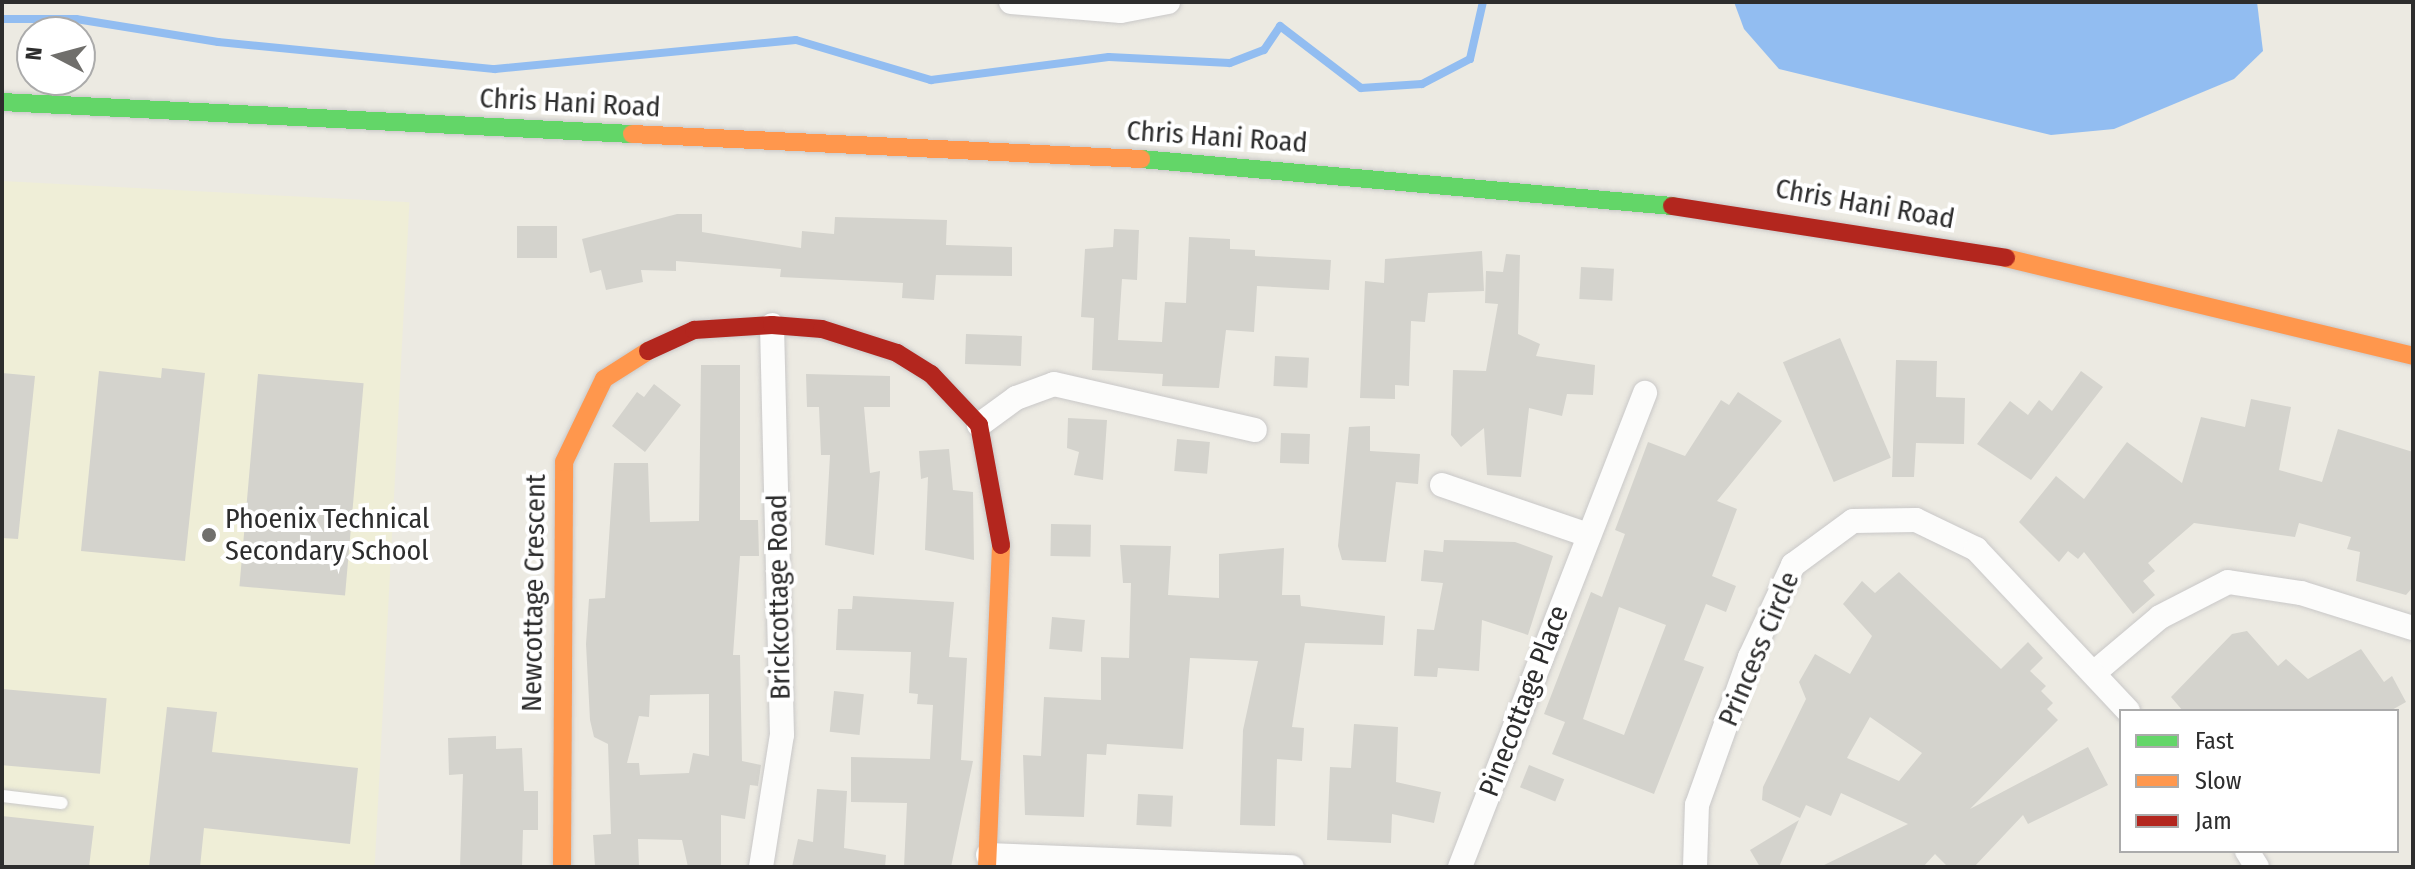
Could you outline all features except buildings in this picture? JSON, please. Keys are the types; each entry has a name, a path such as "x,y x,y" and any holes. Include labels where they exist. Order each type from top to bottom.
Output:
{"main road":[{"name":"Chris Hani Road","path":"2,102 1137,159 1592,196 1751,213 2061,267 2413,356"},
{"name":"Newcottage Crescent","path":"562,867 564,462 604,379 634,357 694,330 772,325 822,329 897,353 931,374 979,425"},
{"path":"979,425 1000,524 1003,597 987,861"}],"street":[{"path":"1011,2 1121,11 1168,2"},
{"name":"Brickcottage Road","path":"761,867 782,735 772,325"},
{"path":"979,425 1016,398 1054,384 1255,430"},
{"name":"Pinecottage Place","path":"1460,867 1645,393"},
{"path":"1442,485 1588,535"},
{"name":"Princess Circle","path":"1695,867 1697,805 1750,657 1793,565 1853,521 1916,520 1955,535 2095,672 2126,709"},
{"path":"2095,672 2160,617 2228,582 2301,593 2413,628"},
{"path":"987,861 1292,867"}],"lane":[{"path":"2,796 62,803"}],"shaded area":[{"name":"Phoenix Technical Secondary School","path":"2,181 409,202 375,867 2,867"}],"water":[{"path":"1734,2 2257,2 2263,51 2234,79 2114,129 2051,135 1779,69 1744,29"}],"waterway":[{"path":"2,19 76,19 218,42 495,69 796,40 931,80 1109,57 1230,63 1264,50 1280,26 1361,88 1422,84 1470,59 1483,2"}],"traffic: fast":[{"path":"2,102 632,134"},
{"path":"1141,159 1672,206"}],"traffic: slow":[{"path":"632,134 1141,159"},
{"path":"2006,258 2413,356"},
{"path":"562,867 564,462 604,379 648,351"},
{"path":"987,867 1001,545"}],"traffic: jam":[{"path":"1672,206 2006,258"},
{"path":"648,351 694,330 772,325 822,329 897,353 931,374 979,425 1001,545"}],"place":[{"name":"Phoenix Technical Secondary School","path":"209,535"}]}
